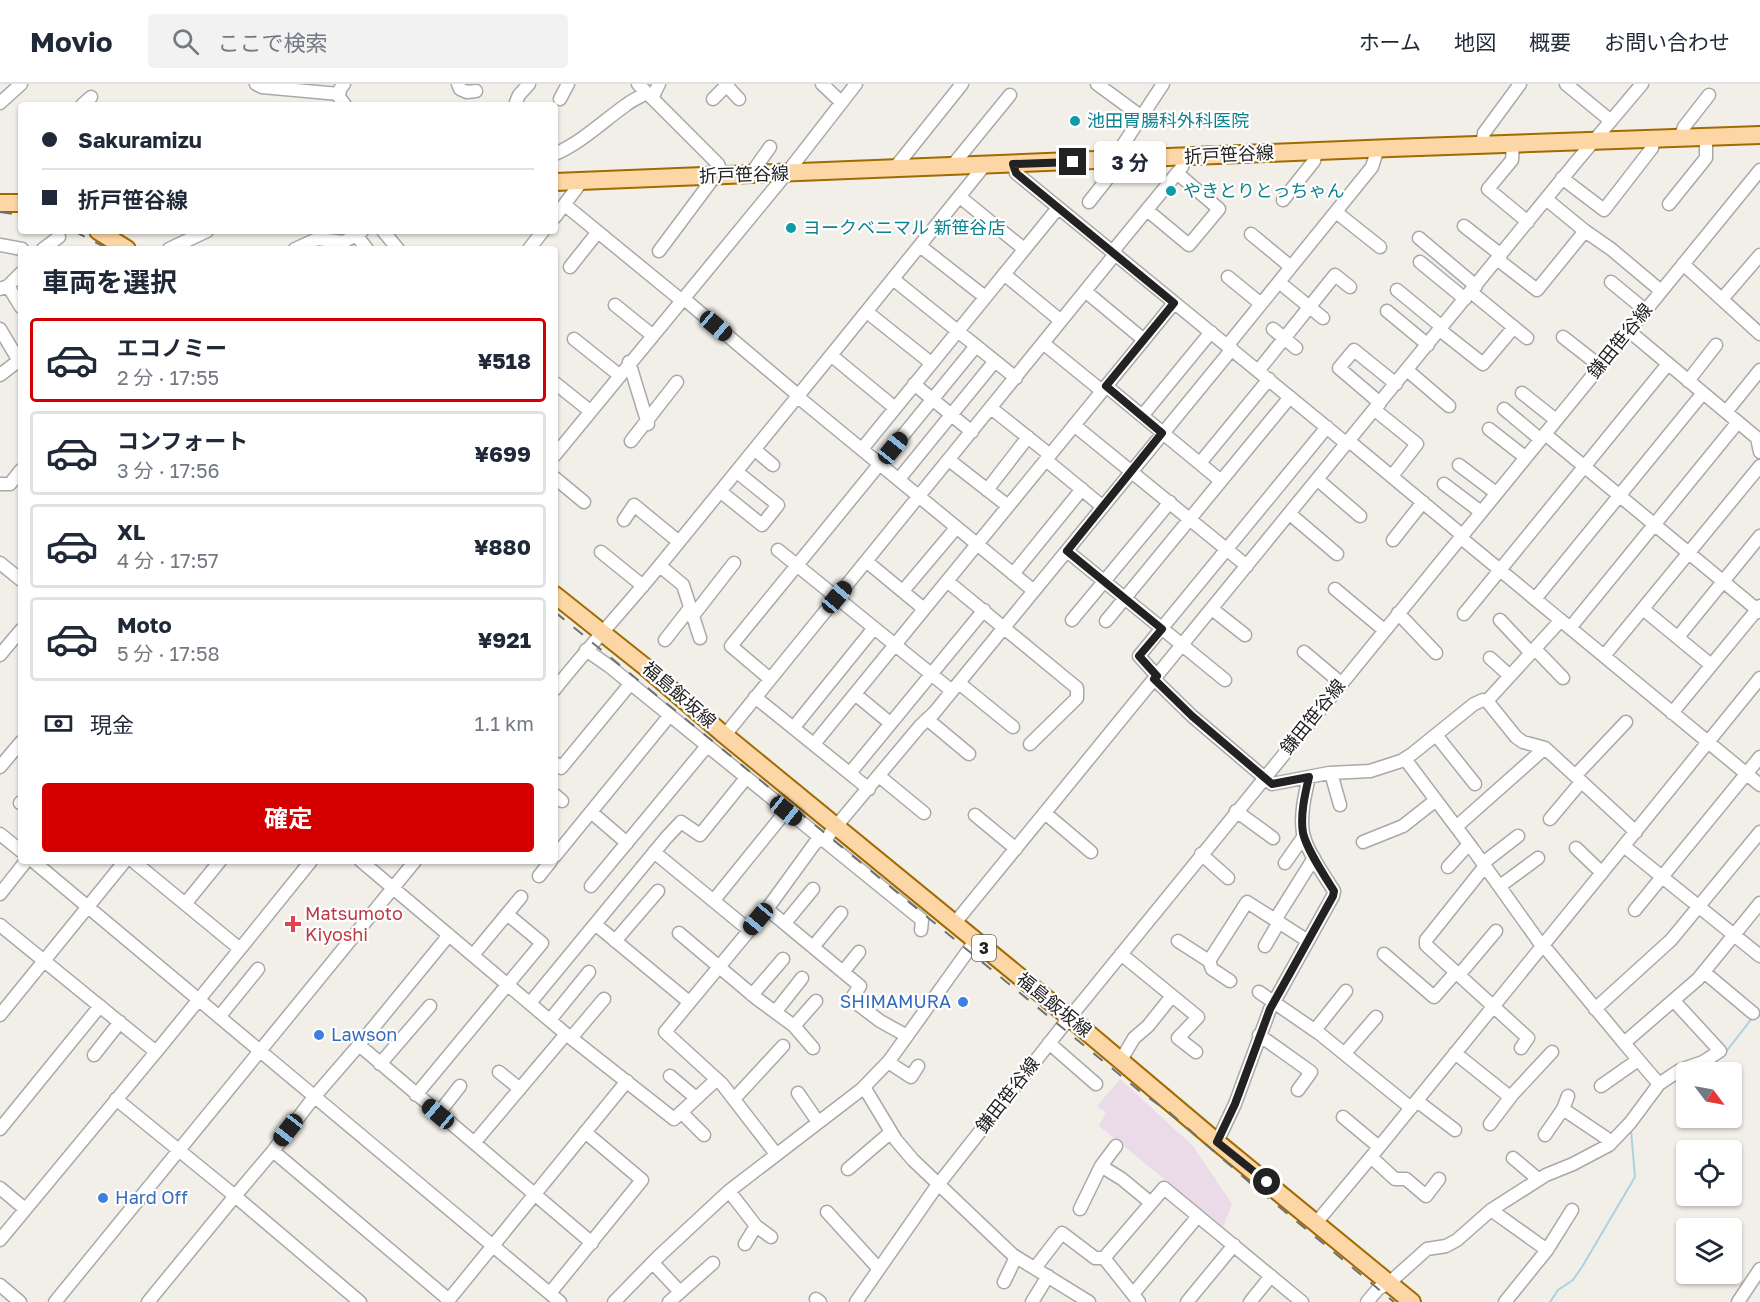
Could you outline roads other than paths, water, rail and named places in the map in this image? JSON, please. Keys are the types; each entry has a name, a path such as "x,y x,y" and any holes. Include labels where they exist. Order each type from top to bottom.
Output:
{"main road":[{"name":"折戸笹谷線","path":"558,182 1378,148 1760,135"},
{"path":"0,202 18,202"},
{"path":"103,234 122,246"},
{"name":"福島飯坂線","path":"558,597 645,666 725,735 1412,1302"}],"street":[{"path":"0,103 21,84"},
{"path":"256,84 262,87 343,94"},
{"path":"458,84 467,92 476,91"},
{"path":"516,102 529,84"},
{"path":"560,99 567,84"},
{"path":"558,153 594,131 627,104 659,84"},
{"path":"822,84 842,102"},
{"path":"558,447 786,174 856,84"},
{"path":"894,169 962,84"},
{"path":"1098,84 1142,117"},
{"path":"1089,202 1115,169 1115,160 1164,84"},
{"path":"1482,145 1484,133 1520,84"},
{"path":"1566,84 1611,121"},
{"path":"954,924 1378,407 1562,178 1642,84"},
{"path":"713,99 728,85 739,99"},
{"path":"645,92 718,165 719,176 659,251"},
{"path":"952,166 1010,95"},
{"path":"1680,138 1684,127 1709,95"},
{"path":"1670,204 1706,158 1706,137"},
{"path":"1562,178 1604,210 1652,148 1654,139"},
{"path":"1514,144 1512,160 1488,189 1528,222"},
{"path":"751,174 770,147"},
{"path":"776,1154 717,1079 665,1032 767,909 815,843 828,836 869,789 956,687 1103,507 1372,167 1378,148"},
{"path":"1283,200 1314,161 1316,151"},
{"path":"725,735 1016,378 1182,167 1184,157"},
{"path":"1013,164 1016,173 1327,427 1392,476 1535,599 1760,785"},
{"path":"558,685 721,492 984,166"},
{"name":"鎌田笹谷線","path":"856,1302 938,1184 1069,1017 1760,170"},
{"path":"1147,210 1189,245 1219,209 1177,173"},
{"path":"558,213 582,181"},
{"path":"960,197 1024,249"},
{"path":"1546,199 1661,291"},
{"path":"565,205 1034,591"},
{"path":"862,449 1058,207"},
{"path":"1336,212 1380,247"},
{"path":"1464,226 1537,290 1584,231"},
{"path":"570,267 597,233"},
{"path":"175,246 201,234"},
{"path":"302,246 318,239 344,242 357,234"},
{"path":"385,234 395,246"},
{"path":"531,246 541,234"},
{"path":"1251,234 1291,267"},
{"path":"47,246 59,237"},
{"path":"1419,238 1471,292 1527,338"},
{"path":"0,245 18,248"},
{"path":"920,246 985,297"},
{"path":"1722,299 1760,255"},
{"path":"1420,262 1471,292"},
{"path":"1683,264 1759,331"},
{"path":"1004,274 1061,321"},
{"path":"18,275 4,287 18,303"},
{"path":"1258,371 1335,275 1350,287"},
{"path":"1228,277 1262,304"},
{"path":"893,279 1016,378"},
{"path":"1611,282 1645,310"},
{"path":"1285,287 1323,318"},
{"path":"1397,290 1484,364 1514,327"},
{"path":"1085,291 1144,340"},
{"path":"814,744 1174,303"},
{"path":"615,305 652,336"},
{"path":"1387,311 1428,345"},
{"path":"867,312 931,363"},
{"path":"0,329 18,357"},
{"path":"1272,329 1296,348"},
{"path":"1629,331 1757,438 1760,452"},
{"path":"1142,416 1211,332"},
{"path":"1563,338 1600,366"},
{"path":"574,339 619,375"},
{"path":"1043,343 1142,416 1221,481"},
{"path":"1688,381 1716,345"},
{"path":"770,679 731,646 976,346"},
{"path":"1392,476 1417,444 1339,369 1354,350 1396,384"},
{"path":"832,356 895,408"},
{"path":"899,479 995,361"},
{"path":"0,375 18,362"},
{"path":"629,362 648,425"},
{"path":"1464,614 1668,364"},
{"path":"1726,412 1760,369"},
{"path":"1407,370 1449,406"},
{"path":"1200,464 1269,379"},
{"path":"631,441 648,425 677,382"},
{"path":"914,384 972,432"},
{"path":"558,385 590,411"},
{"path":"1522,393 1556,420"},
{"path":"1535,599 1703,393"},
{"path":"1106,621 1290,396"},
{"path":"991,408 1028,437 1103,507"},
{"path":"1504,409 1585,467 1723,582 1759,609 1672,713"},
{"path":"1487,701 1533,651 1566,624 1654,524 1738,422"},
{"path":"1074,425 1247,566"},
{"path":"1327,427 1139,656 1156,678 1192,716 1272,784 1331,773 1370,771 1405,759 1474,704 1483,700 1487,701 1516,737 1523,742 1545,748 1636,832"},
{"path":"1489,429 1525,457"},
{"path":"987,490 1028,437"},
{"path":"755,450 773,465"},
{"path":"949,460 1008,506"},
{"path":"1459,465 1496,493"},
{"path":"1604,656 1760,466"},
{"path":"721,492 762,525 778,505 737,472"},
{"path":"0,484 10,484 18,474"},
{"path":"558,480 584,502"},
{"path":"1318,480 1360,516"},
{"path":"1444,484 1481,512"},
{"path":"1013,574 1082,489"},
{"path":"1072,620 1170,502"},
{"path":"1393,540 1423,502"},
{"path":"624,519 634,505 679,542"},
{"path":"1290,514 1337,554"},
{"path":"903,591 956,528"},
{"path":"1678,637 1760,536"},
{"path":"778,550 931,674 956,687 1013,727"},
{"path":"1067,551 1225,680"},
{"path":"601,552 643,586"},
{"path":"866,561 924,609"},
{"path":"665,640 734,562"},
{"path":"0,563 18,578"},
{"path":"660,566 682,585 700,638"},
{"path":"947,581 1077,688 1077,698 1030,744"},
{"path":"1335,589 1384,630"},
{"path":"1212,609 1245,635"},
{"path":"1643,609 1711,665"},
{"path":"850,773 984,610"},
{"path":"1398,614 1436,653"},
{"path":"1500,620 1563,678"},
{"path":"794,727 874,628"},
{"path":"0,655 18,634"},
{"path":"586,650 631,683 922,920 921,930"},
{"path":"1304,652 1341,683"},
{"path":"1490,658 1510,676"},
{"path":"1316,1222 1760,678"},
{"path":"558,766 561,768 631,683"},
{"path":"855,694 890,723"},
{"path":"755,697 869,789"},
{"path":"558,852 670,715"},
{"path":"927,719 969,754"},
{"path":"1550,819 1578,779 1626,722"},
{"path":"1436,735 1475,784"},
{"path":"0,767 18,746"},
{"path":"591,886 707,746"},
{"path":"1456,827 1545,748"},
{"path":"1635,910 1760,757"},
{"path":"1405,759 1543,946 1659,1084"},
{"path":"1331,773 1340,805"},
{"path":"879,776 924,813"},
{"path":"1217,1142 1235,1104 1273,1002 1333,896 1334,891 1304,836 1304,801 1309,777"},
{"path":"530,1003 681,822 700,835 746,778"},
{"path":"1364,842 1403,826 1436,800"},
{"path":"714,900 786,811"},
{"path":"1236,811 1273,838"},
{"path":"591,812 627,843"},
{"path":"1045,813 1091,852"},
{"path":"975,815 1016,849"},
{"path":"1595,1009 1671,940 1760,832"},
{"path":"0,834 18,849"},
{"path":"1285,863 1304,836"},
{"path":"1518,836 1484,865 1426,940 1426,945 1528,1038 1521,1048"},
{"path":"1448,867 1469,844"},
{"path":"1624,847 1760,956"},
{"path":"1576,848 1602,873"},
{"path":"654,852 749,930"},
{"path":"1201,854 1228,878"},
{"path":"1265,946 1314,858"},
{"path":"1500,886 1538,858"},
{"path":"0,894 24,864"},
{"path":"37,864 560,1302"},
{"path":"0,1016 124,864"},
{"path":"137,864 240,949"},
{"path":"185,904 218,864"},
{"path":"0,1240 308,864"},
{"path":"365,864 569,1036 674,1119 717,1079"},
{"path":"56,1302 413,864"},
{"path":"539,876 549,864"},
{"path":"784,924 813,888"},
{"path":"615,941 657,891"},
{"path":"473,955 521,897"},
{"path":"1209,961 1247,902 1308,941"},
{"path":"1624,1043 1704,972 1760,903"},
{"path":"767,909 860,986 851,999 880,1021 907,1036"},
{"path":"813,947 841,913"},
{"path":"416,1095 542,943 507,914"},
{"path":"595,924 689,1002"},
{"path":"2,930 45,960 156,1052"},
{"path":"1384,954 1434,997 1496,931"},
{"path":"679,933 752,994 795,1026 813,1048"},
{"path":"148,1302 449,935"},
{"path":"614,1302 729,1191 864,1087 888,1062 975,941"},
{"path":"1178,941 1209,961 1212,969 1230,981"},
{"path":"843,972 859,952"},
{"path":"1121,954 1198,1017 1178,1038 1196,1052"},
{"path":"752,994 783,959"},
{"path":"219,1017 258,969"},
{"path":"550,1020 589,972"},
{"path":"1704,972 1753,1013"},
{"path":"776,1011 802,978"},
{"path":"1315,1030 1346,991"},
{"path":"1259,992 1315,1030 1414,1104 1455,1130"},
{"path":"1120,1060 1134,1038 1148,1026 1172,996"},
{"path":"474,1143 603,999"},
{"path":"795,1026 816,1000"},
{"path":"1366,1302 1378,1289 1389,1283 1428,1249 1446,1246 1457,1240 1491,1210 1538,1179 1598,1152 1612,1142 1659,1084 1680,1070 1703,1062 1720,1051 1674,1001"},
{"path":"0,1129 100,1006"},
{"path":"380,1064 430,1006"},
{"path":"1345,1053 1376,1017"},
{"path":"94,1055 120,1022"},
{"path":"1259,1035 1311,1072 1298,1090"},
{"path":"1049,1043 1096,1084"},
{"path":"359,1046 592,1243"},
{"path":"734,1099 783,1046"},
{"path":"1455,1053 1510,1097"},
{"path":"1490,1124 1510,1097 1552,1053"},
{"path":"1601,1086 1638,1060"},
{"path":"888,1062 911,1077 918,1066"},
{"path":"499,1072 520,1089"},
{"path":"670,1076 696,1098"},
{"path":"273,1151 448,1301 627,1081"},
{"path":"438,1114 460,1086"},
{"path":"864,1087 891,1132 913,1160 1017,1257 1087,1302"},
{"path":"798,1093 818,1122"},
{"path":"1545,1135 1563,1109 1568,1096"},
{"path":"116,1099 360,1302"},
{"path":"1563,1109 1612,1142"},
{"path":"681,1112 704,1136"},
{"path":"1343,1117 1375,1152 1395,1179 1406,1179 1426,1196 1439,1179"},
{"path":"550,1293 642,1180 585,1132"},
{"path":"848,1169 891,1132"},
{"path":"1080,1209 1101,1167 1116,1146"},
{"path":"1513,1158 1538,1179"},
{"path":"1101,1167 1122,1179 1151,1203"},
{"path":"0,1188 25,1209"},
{"path":"1035,1268 1062,1233 1095,1258 1104,1258 1164,1188 1302,1302"},
{"path":"729,1191 756,1226 771,1237"},
{"path":"1491,1210 1547,1250"},
{"path":"1505,1302 1547,1250 1572,1210"},
{"path":"827,1212 879,1269"},
{"path":"1104,1258 1136,1298 1198,1216"},
{"path":"745,1244 756,1226"},
{"path":"1187,1302 1234,1245"},
{"path":"1004,1282 1017,1257"},
{"path":"653,1263 680,1292"},
{"path":"669,1302 713,1263"},
{"path":"1738,1302 1760,1269"},
{"path":"1032,1302 1048,1276"},
{"path":"1250,1302 1271,1276"},
{"path":"0,1285 20,1302"}],"waterway":[{"path":"1725,1053 1753,1017"},
{"path":"1550,1302 1558,1290 1573,1280 1582,1267 1635,1177 1631,1130"}],"railway":[{"path":"0,212 18,215"},
{"path":"80,234 102,246"},
{"path":"558,614 1142,1093 1169,1112 1249,1182 1394,1302"}],"place":[{"name":"池田胃腸科外科医院","path":"1075,121"},
{"name":"やきとりとっちゃん","path":"1171,191"},
{"name":"ヨークベニマル 新笹谷店","path":"791,228"},
{"name":"Matsumoto Kiyoshi","path":"293,924"},
{"name":"SHIMAMURA","path":"963,1002"},
{"name":"Lawson","path":"319,1035"},
{"name":"Hard Off","path":"103,1198"}]}
